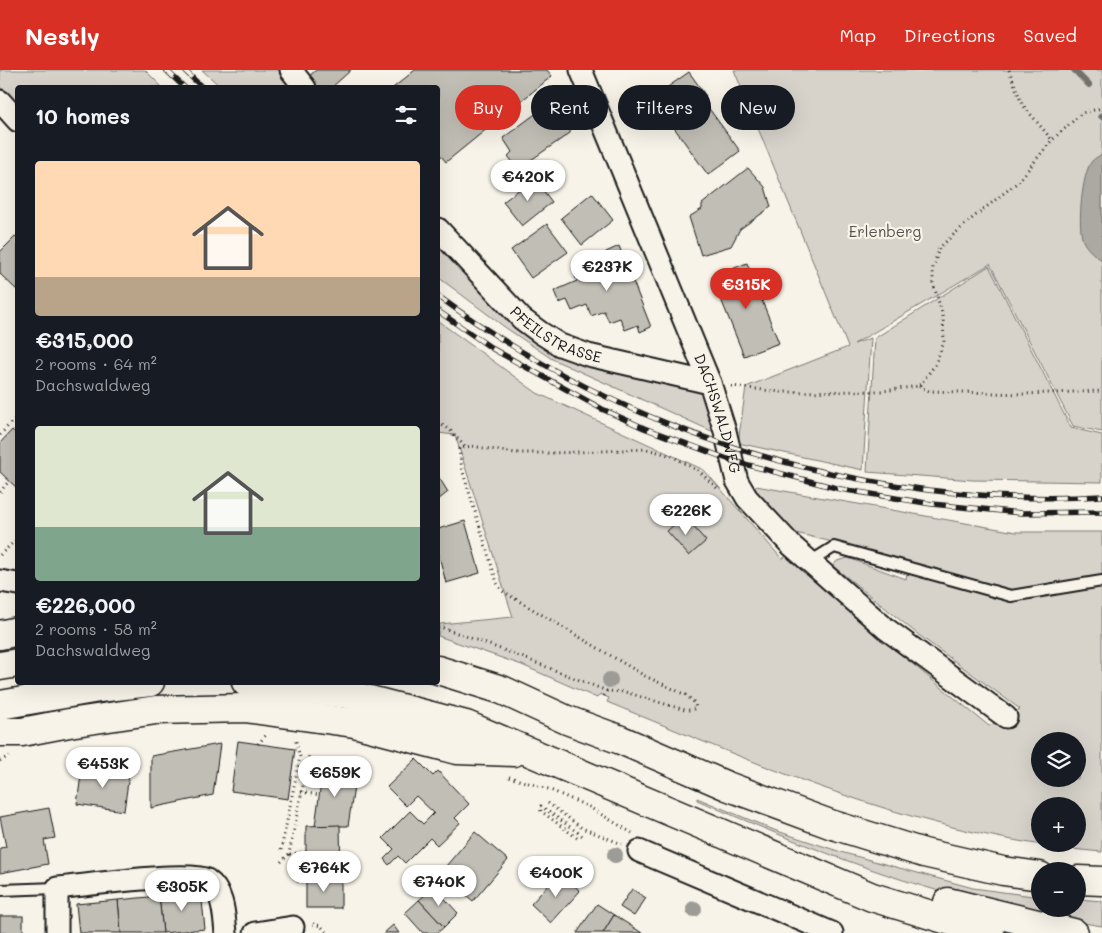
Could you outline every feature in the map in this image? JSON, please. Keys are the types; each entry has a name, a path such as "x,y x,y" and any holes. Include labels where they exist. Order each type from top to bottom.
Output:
{"highway":[{"path":"0,666 15,664"},
{"path":"440,671 502,690 567,720 622,740 727,786 839,826 924,853 1003,871 1031,875"},
{"path":"0,705 105,685"},
{"path":"271,685 347,694 466,725 528,753 872,897 990,933"},
{"path":"358,685 435,704 533,740 769,840 931,898 1074,933"},
{"path":"9,741 69,723 156,710 245,708 354,722 456,750 528,753"},
{"path":"1086,880 1102,881"}],"street":[{"path":"291,70 302,85"},
{"name":"DACHSWALDWEG","path":"581,70 710,383 725,431 734,471 747,498 790,545 885,628 1006,717"},
{"path":"0,101 15,118"},
{"name":"PFEILSTRASSE","path":"440,231 522,319 560,345 588,355 710,383"},
{"path":"0,581 15,584"},
{"path":"639,851 832,933"},
{"path":"57,933 57,888 192,876 206,880 216,890 222,902 226,933"},
{"path":"255,933 293,927"}],"lane":[{"path":"810,562 834,547 1011,596 1102,581"},
{"path":"0,890 57,888"}],"path":[{"path":"1009,70 1022,104 1052,140"},
{"path":"919,386 935,365 944,342 943,316 933,283 933,268 939,248 970,220 1018,182 1052,140 1082,113 1102,108"},
{"path":"710,383 780,392 884,391 919,386 929,391 1023,394 1102,392"},
{"path":"0,435 15,418"},
{"path":"440,424 449,429 466,448"},
{"path":"440,627 606,691 625,692 685,710 692,710 696,708 695,703 686,695 645,676 502,591 497,583 462,469 459,449 471,446 515,453 554,453 647,449 672,456 700,472 720,491"},
{"path":"0,492 10,481"},
{"path":"0,555 15,541"},
{"path":"604,696 606,691"},
{"path":"258,744 269,731"},
{"path":"281,850 300,757 294,737 290,734"},
{"path":"0,761 9,741"},
{"path":"289,854 309,756"},
{"path":"501,774 548,789 589,807 636,835 639,851"},
{"path":"302,792 319,795"},
{"path":"548,804 582,828 639,851"},
{"path":"577,838 541,812 541,806 584,837"},
{"path":"280,862 289,854 306,852"},
{"path":"289,854 294,858 296,881 306,881"}],"green space":[{"path":"0,70 145,70 160,85 15,85 15,106 0,87"},
{"path":"202,70 283,70 294,85 219,85"},
{"name":"Erlenberg","path":"734,70 1102,70 1102,432 1073,426 990,264 854,344 871,338 863,470 738,443 746,387 848,347 759,130 795,130 795,85 740,85"},
{"path":"440,239 525,327 705,391 716,433 552,359 506,328 440,278"},
{"path":"989,266 1071,428 1102,435 1102,482 973,480 867,472 875,338"},
{"path":"440,322 537,393 704,470 782,559 788,555 878,636 989,726 1020,709 920,636 833,566 837,561 848,558 906,579 909,561 796,533 793,537 747,490 756,486 1016,532 1102,532 1102,852 1086,850 1086,797 1031,797 1031,843 972,832 910,816 788,775 607,702 609,698 600,694 597,698 522,665 440,637 440,624 513,617 455,435 440,433"},
{"path":"697,798 774,830 844,853 973,888 1031,896 1031,914 991,905 904,880 799,843 697,800"},
{"path":"1086,900 1102,901 1102,926 1050,917 1086,917"}],"shaded area":[{"path":"1102,154 1102,260 1091,252 1083,241 1080,224 1083,187 1088,167 1092,161"}],"building":[{"path":"316,70 351,70 334,85 313,85 307,78"},
{"path":"415,70 547,70 552,76 541,85 531,85 531,93 521,101 521,85 455,85 455,130 485,130 446,162 440,154 440,85 397,85"},
{"path":"689,72 698,85 671,85"},
{"path":"711,111 721,125 721,130 725,130 740,151 708,175 676,130 711,130"},
{"path":"531,117 531,130 570,130 570,133 518,169 508,156 512,152 503,138 514,130 521,130 521,125"},
{"path":"748,168 765,187 771,207 740,229 731,246 701,255 689,217 702,209 702,204"},
{"path":"534,178 552,202 522,226 503,202"},
{"path":"592,193 613,220 582,245 561,218"},
{"path":"547,224 568,252 531,278 511,250"},
{"path":"15,237 15,288 0,274 0,252"},
{"path":"619,246 651,327 640,332 638,325 625,330 620,318 609,322 604,311 591,316 587,305 572,311 567,300 559,303 554,291 577,281 575,276 587,272 585,268 596,263 595,260 607,255 606,252"},
{"path":"747,263 779,343 744,356 712,277"},
{"path":"12,430 15,432 15,486 0,472 0,443"},
{"path":"440,479 448,492 440,498"},
{"path":"684,516 706,541 689,556 667,531"},
{"path":"465,521 480,573 446,583 440,560 440,528"},
{"path":"238,741 295,749 288,799 231,791"},
{"path":"220,744 213,795 151,808 151,756"},
{"path":"416,759 433,776 438,771 469,804 455,818 460,823 437,845 430,838 405,863 398,856 389,865 384,859 394,849 383,838 410,811 423,824 434,813 416,796 406,806 387,787"},
{"path":"82,768 129,774 124,811 77,804"},
{"path":"323,768 356,774 348,826 315,826"},
{"path":"49,808 55,838 44,840 48,864 0,873 0,848 6,847 0,817"},
{"path":"340,825 341,878 306,878 306,826"},
{"path":"475,832 508,860 473,901 440,873"},
{"path":"560,872 580,891 551,923 531,904"},
{"path":"306,878 341,878 341,908 306,908"},
{"path":"434,887 458,913 444,927 419,900"},
{"path":"632,889 646,898 634,916 620,907"},
{"path":"201,892 205,929 163,933 159,896"},
{"path":"159,896 163,933 121,933 118,900"},
{"path":"118,900 121,933 79,933 76,904"},
{"path":"419,900 444,927 437,933 423,933 405,913"},
{"path":"597,904 614,915 603,933 577,933"},
{"path":"614,915 642,933 603,933"},
{"path":"0,916 23,916 23,933 0,933"},
{"path":"393,925 399,933 384,933"}],"waterway":[{"path":"1074,70 1089,85"}],"tunnel":[{"path":"1006,717 1031,745"},
{"path":"1069,787 1102,840"}],"railway":[{"path":"166,70 182,85"},
{"path":"184,70 200,85"},
{"path":"440,297 494,334 552,369 610,399 671,425 732,447 796,465 861,479 928,490 1015,497 1102,496"},
{"path":"440,312 493,349 602,409 644,428 733,461 840,489 932,504 1021,513 1102,512"}]}
